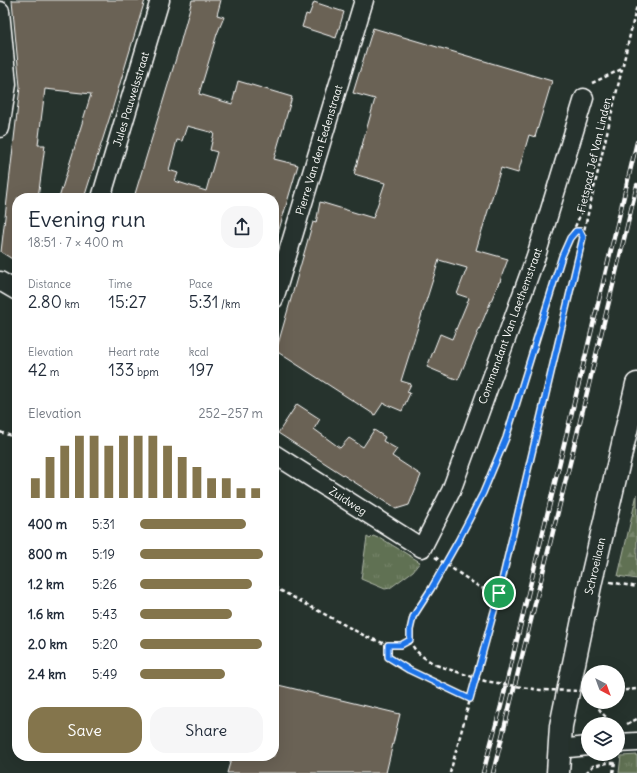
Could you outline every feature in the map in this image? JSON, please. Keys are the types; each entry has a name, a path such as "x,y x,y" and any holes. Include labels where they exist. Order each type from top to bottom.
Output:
{"street":[{"name":"Jules Pauwelsstraat","path":"102,193 160,0"},
{"name":"Pierre Van den Eedenstraat","path":"279,282 364,0"},
{"path":"0,11 7,84 0,128"},
{"name":"Commandant Van Laethemstraat","path":"422,548 451,491 536,256 584,98"},
{"path":"0,281 12,288"},
{"name":"Schroeilaan","path":"558,773 561,726 591,581 637,384"},
{"name":"Zuidweg","path":"279,457 422,548"},
{"path":"625,743 637,742"},
{"path":"559,749 581,747"}],"path":[{"name":"Fietspad Jef Van Linden","path":"450,773 499,593 637,5"},
{"path":"584,98 584,87 622,69"},
{"path":"581,691 540,690 485,681 436,665 420,655 414,648 410,640 410,630 413,617 431,589 483,493 506,438 562,256 597,176"},
{"path":"570,238 576,231 580,231 583,237"},
{"path":"0,432 12,436"},
{"path":"422,548 481,588 499,593"},
{"path":"610,582 637,587"},
{"path":"279,590 367,637 388,645 401,645 410,640"},
{"path":"388,645 388,657 409,670 470,699"},
{"path":"625,690 637,689"},
{"path":"600,709 606,717"},
{"path":"586,773 594,766 615,763 613,773"}],"green space":[{"path":"637,494 637,579 618,576"},
{"path":"373,536 379,537 420,562 413,571 390,588 385,589 361,579 367,537 370,539"},
{"path":"637,755 637,773 619,773 620,761 625,761 625,756"}],"building":[{"path":"12,0 145,0 86,193 61,193 91,94 45,89 38,145 45,145 39,193 12,193 12,259 1,252 20,87"},
{"path":"192,0 221,0 217,15 224,17 217,34 199,94 232,104 238,81 292,97 274,159 298,165 279,230 279,193 135,193","holes":["187,126 214,133 210,150 217,152 206,191 175,181 178,173 169,170 177,140 182,141"]},
{"path":"314,2 344,12 336,38 302,27 306,14 309,15"},
{"path":"373,28 552,81 535,137 529,135 518,173 501,168 476,250 508,259 500,282 458,380 427,367 440,334 452,339 469,298 457,294 467,268 439,260 401,381 411,384 407,392 410,393 402,411 383,403 375,415 279,353 279,341 313,222 316,223 320,202 373,218 385,183 354,174 375,99 353,93"},
{"path":"297,404 320,419 314,429 340,448 349,438 363,447 374,430 385,437 383,441 397,449 392,456 421,475 409,505 396,509 279,434"},
{"path":"279,685 400,714 386,773 227,773 231,761 279,761"}],"railway":[{"path":"483,773 501,706 637,142"},
{"path":"493,773 637,185"}],"route":[{"path":"576,231 580,231 583,237 499,593 470,699 409,670 388,657 388,645 401,645 410,640 410,630 413,617 431,589 483,493 506,438 562,256 570,238 576,231"}]}
